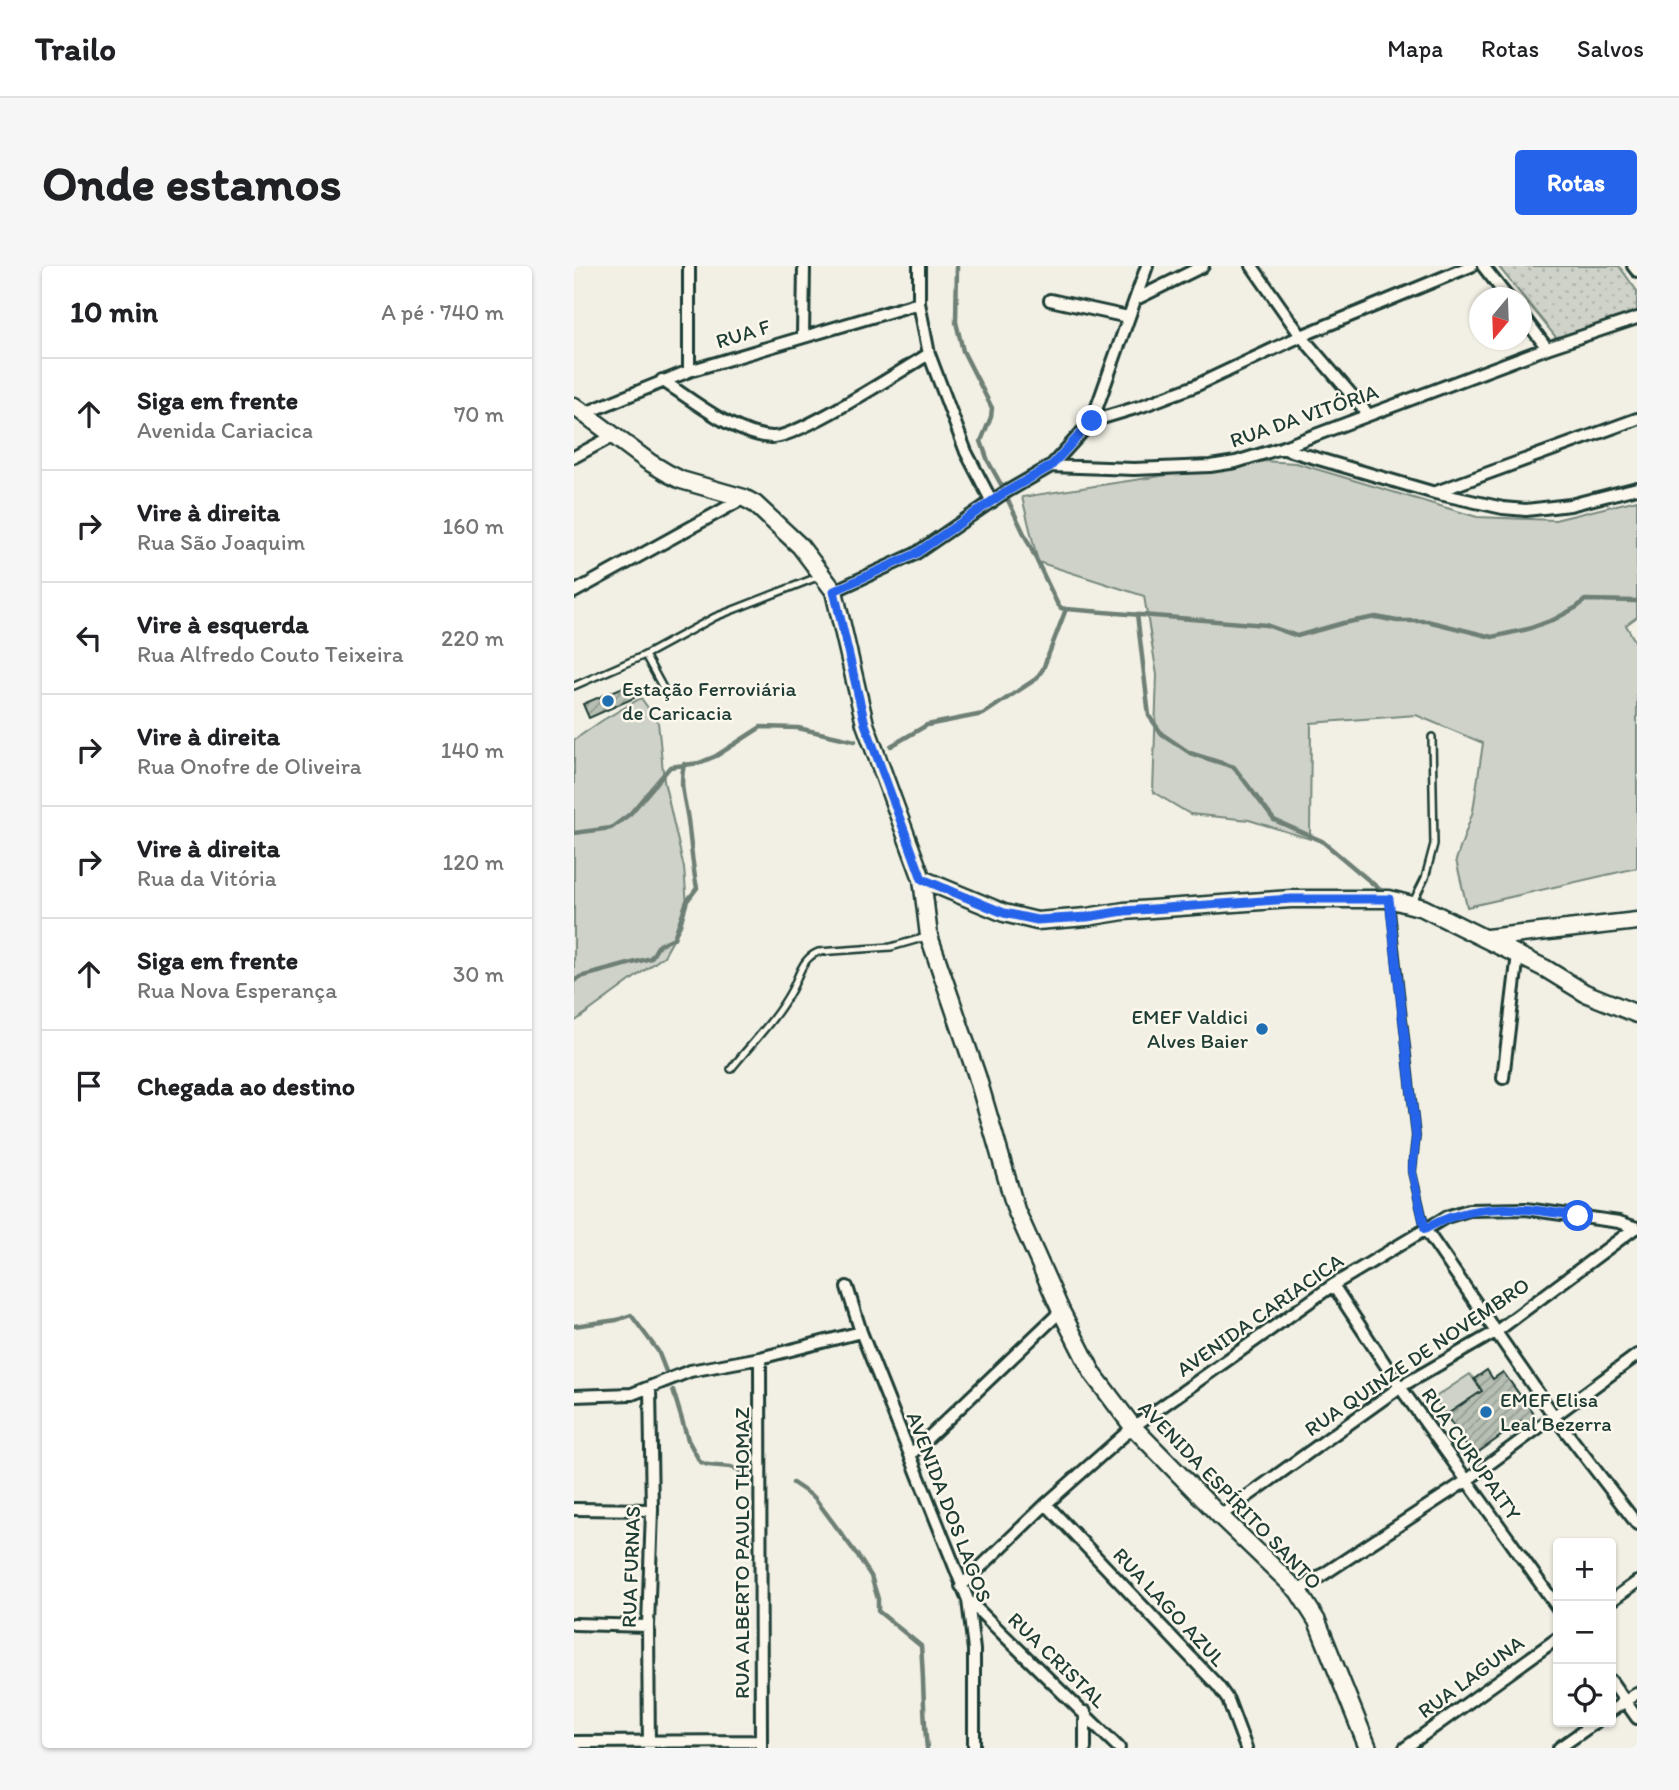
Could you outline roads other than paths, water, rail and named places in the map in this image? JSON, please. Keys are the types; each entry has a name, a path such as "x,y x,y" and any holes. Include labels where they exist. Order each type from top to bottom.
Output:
{"street":[{"path":"689,266 689,371"},
{"path":"803,336 804,266"},
{"path":"919,266 919,303 929,354 966,452 992,502"},
{"path":"834,591 915,554 1051,466 1092,421 1147,266"},
{"path":"1136,299 1203,266"},
{"path":"1252,266 1301,336 1368,414"},
{"path":"1092,421 1195,386 1301,336 1471,266"},
{"path":"1483,266 1499,287"},
{"path":"1633,266 1637,271"},
{"path":"1050,300 1128,317"},
{"name":"RUA F","path":"578,410 689,371 919,303"},
{"name":"RUA DA VITÓRIA","path":"1051,466 1134,469 1210,466 1236,462 1281,448 1547,348 1637,318"},
{"path":"1532,329 1547,348"},
{"path":"662,380 732,424 753,433 781,437 801,429 929,354"},
{"path":"578,410 649,462 681,480 744,498"},
{"path":"1435,493 1637,419"},
{"path":"574,457 613,436"},
{"path":"1281,448 1435,493 1503,508 1527,510 1570,505 1637,488"},
{"path":"574,592 744,498"},
{"name":"AVENIDA ESPÍRITO SANTO","path":"744,498 755,504 784,530 824,574 834,591 865,724 922,879 929,936 977,1076 1016,1210 1060,1311 1093,1374 1133,1427 1298,1591 1317,1621 1368,1748"},
{"path":"922,879 1004,913 1037,920 1291,899 1389,899 1412,904 1487,938 1585,993 1637,1014"},
{"path":"1487,938 1637,921"},
{"path":"1503,1078 1518,954"},
{"name":"AVENIDA CARIACICA","path":"961,1586 1046,1504 1133,1427 1333,1285 1446,1217 1469,1210 1494,1209 1553,1213 1619,1222 1636,1228"},
{"name":"RUA QUINZE DE NOVEMBRO","path":"1220,1516 1400,1387 1497,1331 1636,1228"},
{"path":"1425,1229 1554,1416 1637,1524"},
{"name":"RUA CURUPAITY","path":"1333,1285 1400,1387 1553,1601"},
{"name":"AVENIDA DOS LAGOS","path":"847,1287 861,1332 968,1600 974,1650 974,1748"},
{"path":"910,1455 1060,1311"},
{"path":"574,1396 632,1394 690,1371 760,1358 861,1332"},
{"path":"1298,1591 1466,1481 1637,1355"},
{"name":"RUA ALBERTO PAULO THOMAZ","path":"760,1358 761,1745"},
{"name":"RUA FURNAS","path":"649,1744 648,1626 652,1510 650,1388"},
{"name":"RUA LAGO AZUL","path":"1046,1504 1218,1686 1228,1700 1246,1748"},
{"path":"574,1509 652,1510"},
{"path":"1616,1597 1637,1582"},
{"name":"RUA CRISTAL","path":"968,1600 1119,1748"},
{"path":"574,1624 648,1626"},
{"name":"RUA LAGUNA","path":"1405,1748 1553,1641"},
{"path":"1616,1688 1637,1718"},
{"path":"1616,1707 1637,1693"},
{"path":"1085,1713 1085,1748"},
{"path":"1559,1748 1588,1727"},
{"path":"574,1742 761,1745"}],"lane":[{"path":"574,686 645,655 715,617 824,574"},
{"path":"645,655 663,688"},
{"path":"1412,904 1425,878 1434,844 1436,818 1432,737"},
{"path":"1389,899 1416,1136 1412,1172 1425,1229"},
{"path":"731,1069 785,1001 804,963 812,954 891,947 929,936"}],"waterway":[{"path":"957,266 956,322 963,351 992,408 981,441 988,461 1003,488"},
{"path":"1008,500 1057,603 1066,609 1266,625 1297,636 1376,617 1397,621 1427,621 1492,637 1528,629 1555,619 1585,600 1637,601"},
{"path":"891,746 927,725 983,714 1036,679 1043,669 1066,609"},
{"path":"1137,614 1149,716 1162,734 1190,753 1234,767 1274,820 1322,841 1384,893"},
{"path":"574,833 611,828 630,814 670,767 699,763 716,756 761,727 798,728 855,741"},
{"path":"574,981 580,977 651,958 659,945 674,938 687,901 697,888 682,786 684,764"},
{"path":"574,1326 617,1320 631,1315 658,1351 667,1374"},
{"path":"673,1390 688,1440 700,1462 731,1467 747,1474"},
{"path":"793,1483 814,1497 858,1556 871,1576 878,1599 878,1611 921,1646 927,1748"}],"place":[{"name":"Estação Ferroviária de Caricacia","path":"608,701"},
{"name":"EMEF Valdici Alves Baier","path":"1262,1029"},
{"name":"EMEF Elisa Leal Bezerra","path":"1486,1412"}]}
